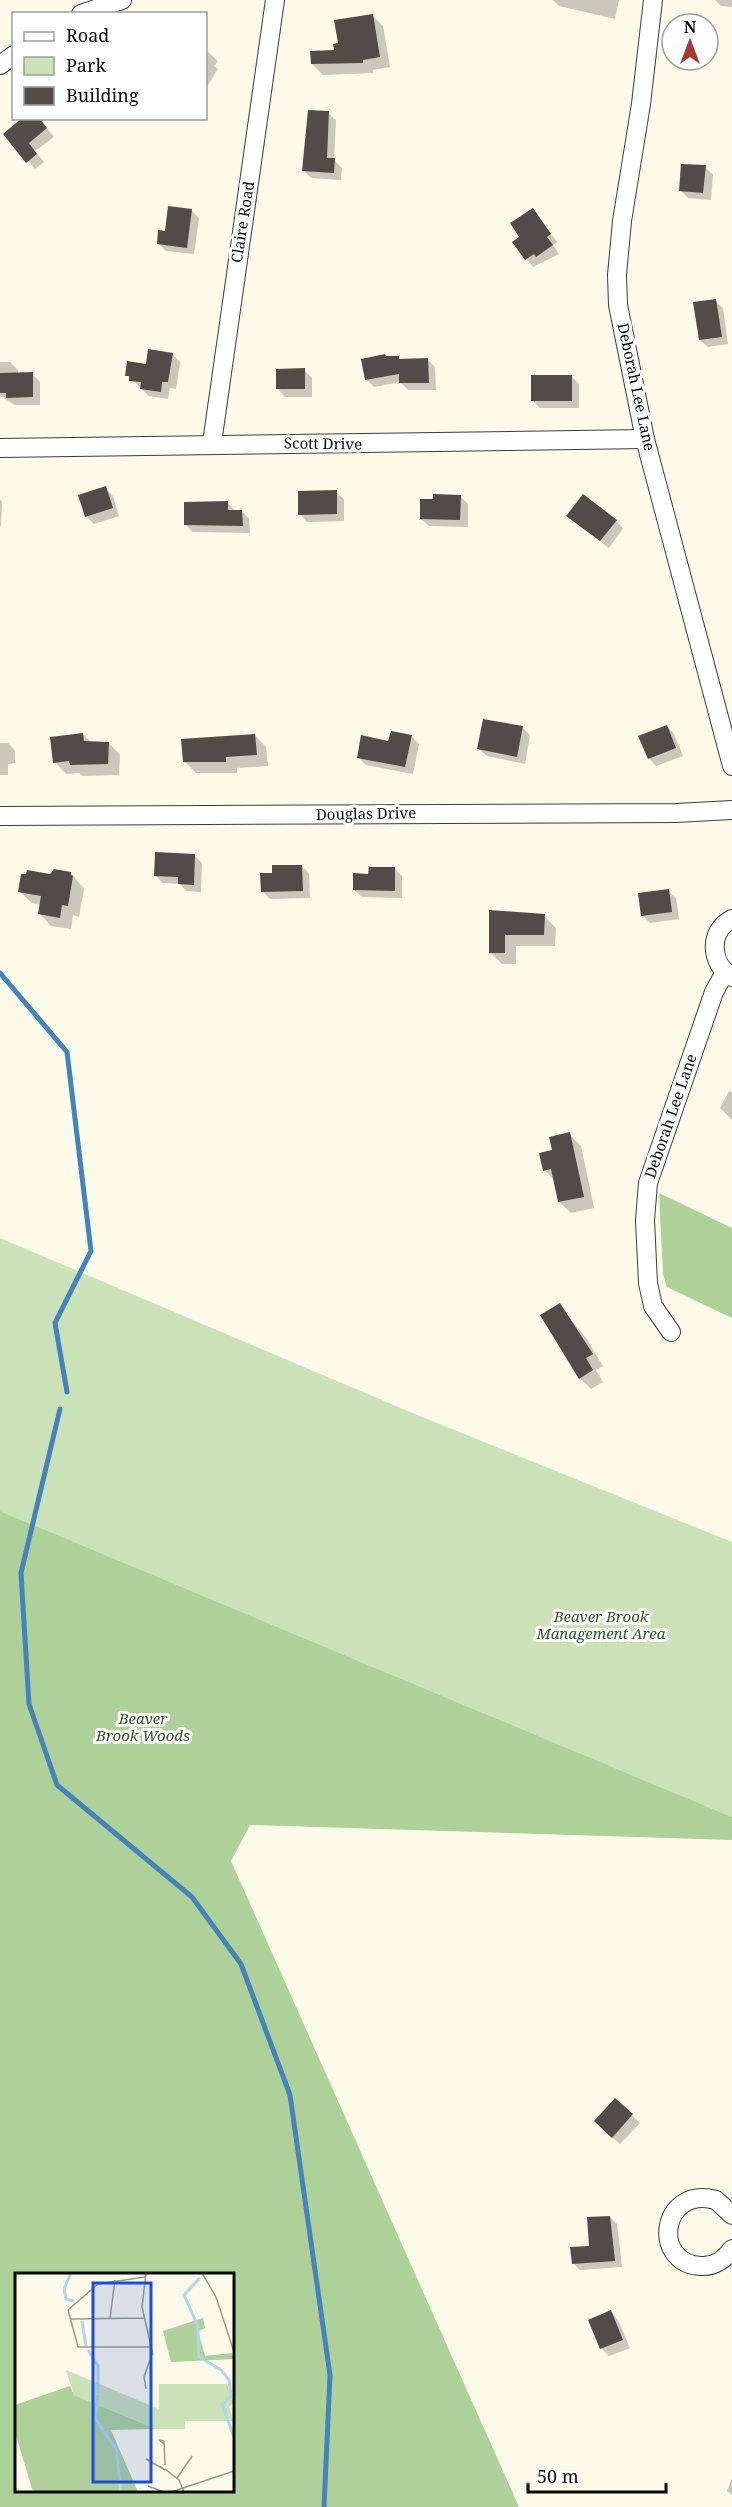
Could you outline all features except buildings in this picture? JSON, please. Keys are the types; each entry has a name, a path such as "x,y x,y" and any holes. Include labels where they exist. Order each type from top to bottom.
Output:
{"street":[{"path":"87,12 122,0"},
{"name":"Claire Road","path":"212,443 275,0"},
{"name":"Deborah Lee Lane","path":"653,0 641,104 622,221 617,275 618,305 645,440 732,766"},
{"path":"0,66 12,56"},
{"name":"Scott Drive","path":"0,448 212,443 379,445 645,440"},
{"name":"Douglas Drive","path":"0,816 676,813 732,810"},
{"name":"Deborah Lee Lane","path":"671,1332 653,1306 650,1290 645,1220 648,1184 714,992 729,974 716,958 714,948 720,928 732,919"},
{"path":"732,2215 716,2200 691,2199 675,2210 668,2226 668,2236 674,2253 695,2265 704,2266 718,2262 732,2249"}],"green space":[{"path":"659,1193 732,1228 732,1318 667,1287 663,1274"},
{"name":"Beaver Brook Management Area","path":"0,1238 417,1415 732,1542 732,1817 0,1511"},
{"name":"Beaver Brook Woods","path":"0,1511 732,1817 732,1840 250,1825 231,1861 519,2507 0,2507"}],"waterway":[{"path":"0,973 67,1052 91,1251 55,1323 67,1392"},
{"path":"60,1409 21,1573 29,1704 57,1785 192,1897 241,1964 290,2095 330,2375 324,2507"}]}
